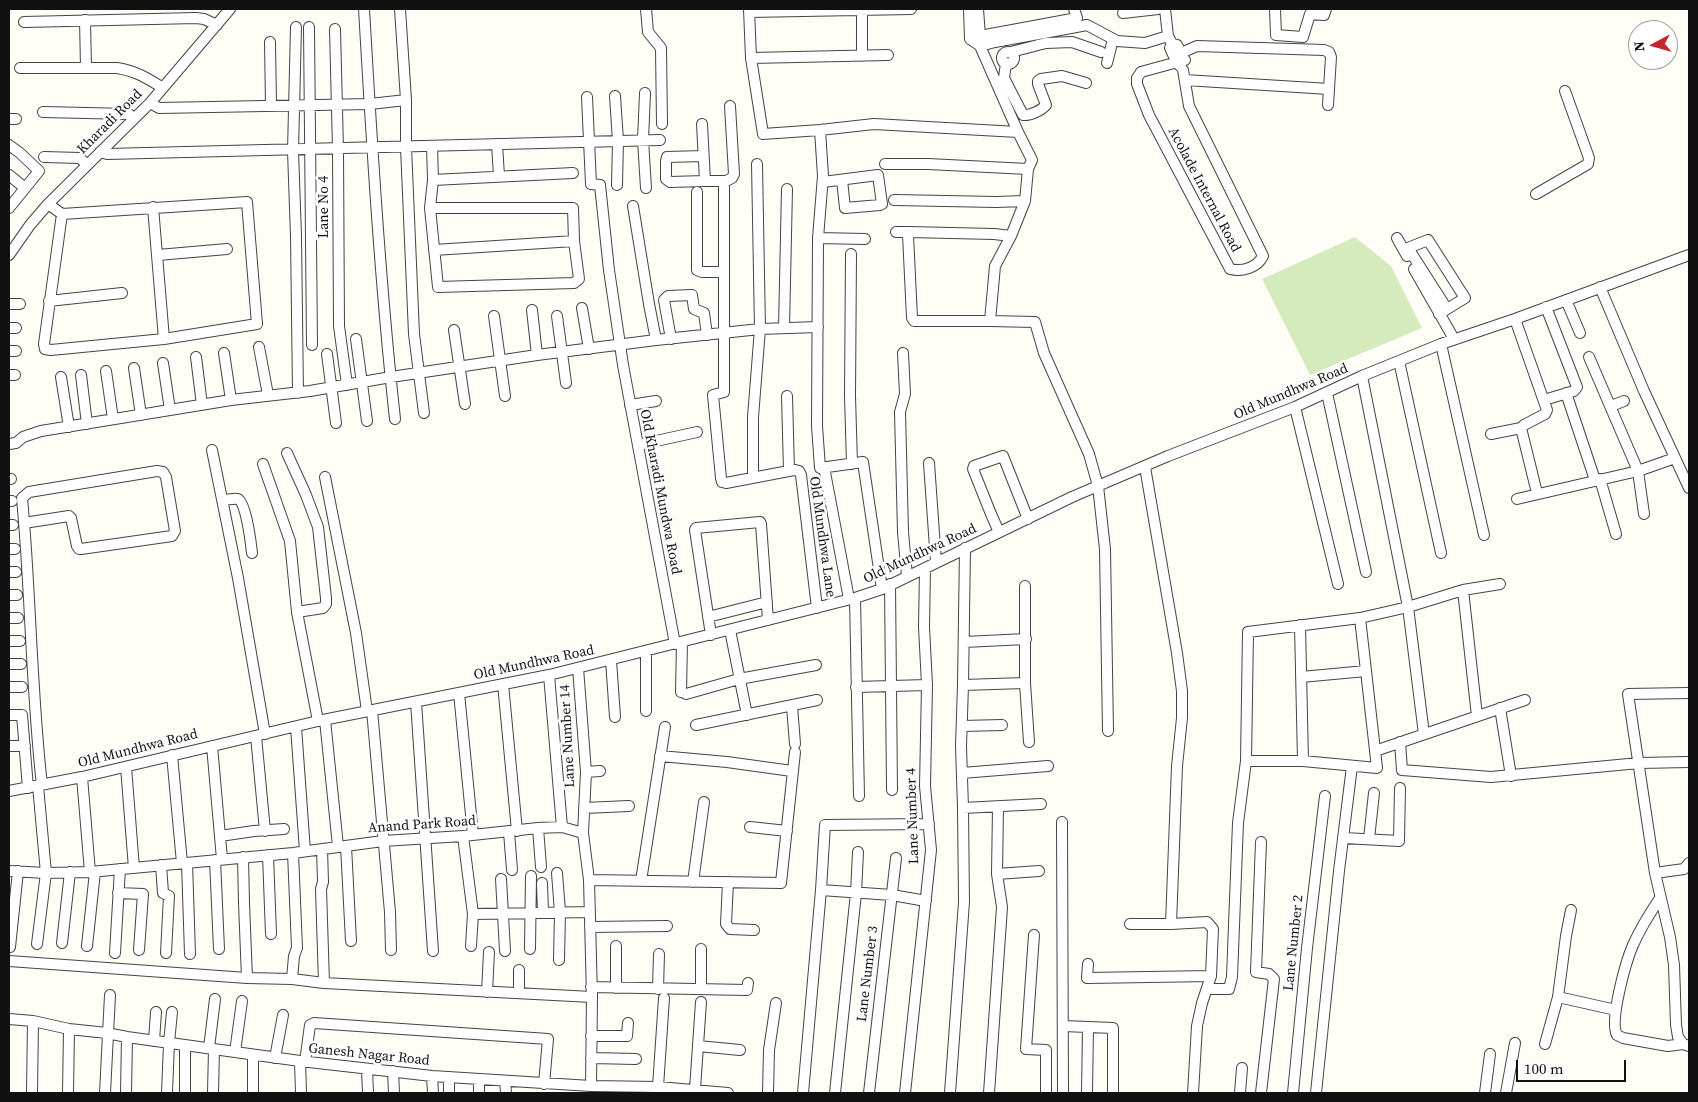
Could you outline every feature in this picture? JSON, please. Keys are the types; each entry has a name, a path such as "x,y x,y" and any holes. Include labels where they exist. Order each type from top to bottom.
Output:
{"street":[{"name":"Kharadi Road","path":"9,255 30,225 48,204 150,103 230,9"},
{"path":"364,9 386,332 395,418"},
{"path":"400,9 406,100 406,147 414,334 424,413"},
{"path":"646,9 648,32 661,48 662,124"},
{"path":"911,9 749,10 751,58 763,134 874,124 1018,132"},
{"path":"969,9 970,39 978,41 994,42 1087,24 1117,41 1145,43 1170,40"},
{"path":"978,9 978,41 1030,164 1025,201 1011,236 995,266 990,322"},
{"path":"978,41 1077,18 1074,9"},
{"path":"1123,13 1158,9"},
{"name":"Acolade Internal Road","path":"1165,9 1170,48 1182,65 1189,106 1263,256 1260,262 1250,268 1239,271 1230,269 1149,115 1137,84 1140,72 1182,65"},
{"path":"1275,9 1276,35 1304,37 1310,14 1324,14 1326,9"},
{"path":"862,10 862,56"},
{"path":"24,22 85,20 122,14 196,18 204,19 217,25"},
{"path":"85,20 86,68"},
{"path":"309,26 312,345"},
{"path":"296,27 293,151 298,393"},
{"name":"Lane No 4","path":"335,29 339,326 348,385"},
{"path":"1107,63 1113,39"},
{"path":"270,42 271,106"},
{"path":"994,42 1007,57 1004,78 1023,115 1027,116 1044,108 1046,105 1038,84 1038,81 1041,79 1062,76 1086,83"},
{"path":"1007,57 1046,43 1072,42 1101,52"},
{"path":"1328,104 1329,89 1331,57 1329,52 1324,50 1196,46 1182,65 1329,89"},
{"path":"751,58 888,55"},
{"path":"20,68 117,68 136,72 163,88"},
{"path":"1536,194 1588,164 1589,158 1566,91"},
{"path":"645,93 643,140 646,188"},
{"path":"587,96 589,141"},
{"path":"615,96 618,141 617,185"},
{"path":"150,103 159,108 370,104 406,100"},
{"path":"703,156 667,157 666,179 670,182 726,181 732,178 734,174 730,106"},
{"path":"43,112 128,114 134,119"},
{"path":"702,124 704,181"},
{"path":"820,130 823,182 818,238 817,426 820,468 863,462 886,587 891,686 892,790"},
{"path":"100,152 107,154 293,151 660,140"},
{"name":"Old Kharadi Mundwa Road","path":"589,141 591,184 600,185 609,270 630,405 678,643 684,693 739,679"},
{"path":"497,144 499,176"},
{"path":"9,145 39,171 9,208"},
{"path":"430,208 573,208 574,241 579,280 574,283 438,287 430,208 432,146"},
{"path":"44,157 80,158 87,165"},
{"path":"753,477 753,417 760,329 756,164"},
{"path":"885,164 1030,164"},
{"path":"432,180 573,173"},
{"path":"9,175 25,188"},
{"path":"823,182 878,175 882,204 844,208 842,180"},
{"path":"724,187 724,392 713,395 721,478 722,482 726,483 794,470"},
{"path":"784,328 787,189"},
{"path":"697,192 697,270 702,272 724,272"},
{"path":"894,200 1025,201"},
{"path":"48,204 62,214 247,202 257,324 164,339 45,349 49,301 62,214"},
{"path":"633,206 648,304 656,340"},
{"path":"153,207 164,339"},
{"path":"896,232 1011,236"},
{"path":"909,232 912,318 914,321 1035,322 1044,353 1089,454 1098,486 1105,549 1108,731"},
{"path":"818,238 865,239"},
{"path":"1397,238 1443,311"},
{"path":"1443,311 1465,298 1428,240 1408,248 1443,311 1454,339"},
{"path":"434,250 574,241"},
{"path":"158,255 227,249"},
{"path":"851,254 850,376 852,464"},
{"name":"Old Mundhwa Road","path":"9,792 126,767 321,721 549,675 852,598 886,587 1098,486 1295,407 1362,376 1454,339 1689,255"},
{"path":"1600,287 1644,391 1689,488"},
{"path":"49,301 122,293"},
{"path":"671,339 664,300 668,296 692,295 694,309 704,313 707,335"},
{"path":"1566,300 1580,333"},
{"path":"9,304 20,304"},
{"path":"1544,400 1576,390 1576,382 1546,307"},
{"path":"582,308 589,349"},
{"path":"532,310 537,356"},
{"path":"494,316 505,396"},
{"path":"557,316 566,383"},
{"path":"1491,434 1521,428 1545,414 1547,410 1515,318"},
{"path":"9,444 16,443 23,437 32,434 170,410 268,395 298,393 391,377 562,352 760,329 818,327"},
{"path":"454,330 465,404"},
{"path":"356,339 367,421"},
{"path":"1441,344 1484,535"},
{"path":"259,347 268,395"},
{"path":"224,353 231,400"},
{"path":"902,353 905,394 900,412 903,532 907,576"},
{"path":"327,354 336,424"},
{"path":"196,357 202,405"},
{"path":"1589,357 1638,471 1644,514"},
{"path":"1399,361 1440,553"},
{"path":"163,363 170,410"},
{"path":"134,368 141,415"},
{"path":"106,371 113,420"},
{"path":"82,375 87,424"},
{"path":"1362,376 1408,607 1424,734"},
{"path":"61,377 69,427"},
{"path":"1327,393 1366,572"},
{"path":"1566,393 1616,534"},
{"name":"Old Mundhwa Lane","path":"787,396 794,470 801,475 817,608"},
{"path":"630,405 656,401"},
{"path":"1611,406 1624,402"},
{"path":"1295,407 1338,584"},
{"path":"1521,428 1537,493"},
{"path":"638,445 697,432"},
{"path":"212,450 238,578 260,735 265,831"},
{"path":"286,453 306,495 318,527 326,598 326,604 323,608 297,612"},
{"path":"999,532 990,514 973,468 974,466 1003,456 1028,519"},
{"path":"1516,499 1638,471 1675,458"},
{"path":"929,463 936,562"},
{"path":"263,464 290,541 297,612 321,721 342,846 351,940"},
{"path":"824,467 852,598 859,796"},
{"path":"1145,467 1176,643 1182,691 1182,718 1177,766 1172,924"},
{"path":"24,523 69,516 72,518 79,549 172,536 175,531 166,477 163,472 157,471 29,492 22,498 36,730 36,786 46,873 37,944"},
{"path":"325,477 369,711 390,912 390,950"},
{"path":"222,500 238,499 242,501 252,553"},
{"path":"711,635 696,528 760,522 768,620"},
{"path":"950,1093 964,902 962,726 965,548"},
{"name":"Lane Number 4","path":"905,1093 931,850 925,786 927,685 924,627 925,568"},
{"path":"1208,989 1229,989 1232,977 1238,823 1246,761 1248,632 1360,618 1408,607 1462,590 1500,584"},
{"path":"1025,586 1025,683 1029,742"},
{"path":"1462,590 1477,716"},
{"path":"708,617 766,602"},
{"path":"1246,761 1303,761 1377,768 1360,618"},
{"path":"1300,625 1303,761"},
{"path":"730,630 747,715"},
{"path":"964,642 1026,639"},
{"path":"9,641 20,641"},
{"path":"646,651 646,710"},
{"path":"611,660 615,717"},
{"path":"9,664 21,664"},
{"path":"739,679 816,665"},
{"name":"Lane Number 14","path":"578,668 586,772 583,833"},
{"path":"1301,677 1366,671"},
{"path":"549,675 562,827"},
{"path":"964,685 1025,683"},
{"path":"503,684 513,831 512,870"},
{"path":"856,686 927,685"},
{"path":"9,687 22,687"},
{"path":"458,693 473,914 471,946"},
{"path":"1686,1045 1678,1037 1676,1025 1674,965 1670,936 1660,898 1628,694 1689,693"},
{"path":"696,725 817,700"},
{"path":"1375,751 1525,700"},
{"path":"416,702 433,951"},
{"path":"589,880 781,883 795,748 792,706"},
{"path":"1500,708 1511,776"},
{"path":"9,715 22,715 25,746 36,786"},
{"path":"962,726 1002,725"},
{"path":"296,727 305,851"},
{"path":"641,881 665,727"},
{"path":"1400,742 1402,770 1491,777 1640,763 1689,762"},
{"path":"9,746 25,746"},
{"path":"212,746 220,836 218,860 219,949"},
{"path":"172,755 185,863 190,954"},
{"path":"660,756 727,762 792,771"},
{"path":"962,773 1048,766"},
{"path":"1316,1093 1352,766"},
{"path":"126,767 134,868"},
{"path":"586,772 600,771"},
{"path":"82,777 92,872 87,946"},
{"path":"1344,838 1399,841 1400,788"},
{"path":"1369,839 1374,792"},
{"name":"Lane Number 2","path":"1293,1093 1307,948 1325,796"},
{"path":"693,882 704,802"},
{"path":"964,808 1041,804"},
{"path":"584,808 628,806"},
{"path":"989,1093 1002,907 997,874 998,807"},
{"path":"1062,822 1063,1093"},
{"path":"803,1093 825,825 929,824"},
{"name":"Anand Park Road","path":"13,871 46,873 92,872 293,853 382,841 468,836 538,828 562,827 583,833"},
{"path":"750,827 787,831"},
{"path":"538,828 540,867"},
{"path":"220,836 284,830"},
{"path":"583,833 589,880 591,1086"},
{"path":"1261,842 1256,972 1269,974 1274,979 1261,1093"},
{"path":"322,849 324,983"},
{"path":"835,1093 856,893 858,852"},
{"path":"292,979 294,956 297,948 293,853"},
{"path":"268,855 271,934"},
{"path":"243,857 248,978"},
{"name":"Lane Number 3","path":"869,1093 896,858"},
{"path":"1656,874 1684,869 1689,863"},
{"path":"161,865 163,893 168,896 166,952"},
{"path":"115,953 120,869"},
{"path":"10,947 13,871"},
{"path":"997,874 1039,871"},
{"path":"62,943 70,872"},
{"path":"557,873 560,912 559,960"},
{"path":"530,876 530,949"},
{"path":"501,879 505,951"},
{"path":"728,882 726,924 730,929 754,930"},
{"path":"542,883 543,912"},
{"path":"821,890 892,895 926,901"},
{"path":"118,893 143,894 139,950"},
{"path":"1660,898 1632,945 1616,1010 1614,1030 1617,1036 1668,1046 1686,1045"},
{"path":"1545,1044 1558,998 1571,910"},
{"path":"473,914 590,912"},
{"path":"1130,924 1207,922 1212,925 1214,945 1211,976 1197,1026 1192,1093"},
{"path":"590,927 666,926"},
{"path":"1034,935 1026,1049 1046,1050 1046,1093"},
{"path":"616,946 616,988"},
{"path":"701,949 701,989"},
{"path":"487,992 489,952"},
{"path":"658,954 658,989"},
{"path":"9,961 248,978 292,979 324,983 519,993 591,992 616,988 747,990 748,983"},
{"path":"1088,964 1087,978 1211,976"},
{"path":"519,970 519,993"},
{"path":"105,1093 110,995"},
{"path":"658,1087 664,998"},
{"path":"1558,998 1616,1010"},
{"path":"213,1093 212,1048 215,999"},
{"path":"235,1052 242,1001"},
{"path":"691,1091 698,1046 701,1002"},
{"path":"768,1093 769,1050 776,1002"},
{"path":"154,1041 156,1012"},
{"path":"167,1093 172,1012"},
{"path":"275,1058 283,1015"},
{"name":"Ganesh Nagar Road","path":"9,1019 33,1021 127,1038 275,1058 432,1076 505,1081 531,1088 591,1086 621,1090 658,1087 722,1093"},
{"path":"32,1093 33,1021"},
{"path":"301,1093 302,1061 310,1025 314,1023 548,1038 551,1087"},
{"path":"591,1036 627,1036 628,1023"},
{"path":"1063,1026 1113,1028 1113,1093"},
{"path":"1087,1093 1088,1027"},
{"path":"68,1093 69,1029"},
{"path":"126,1093 127,1038"},
{"path":"1506,1093 1515,1043"},
{"path":"185,1093 186,1045"},
{"path":"698,1046 740,1050"},
{"path":"1485,1093 1490,1054"},
{"path":"253,1055 253,1093"},
{"path":"591,1058 636,1059"},
{"path":"1240,1093 1242,1068"},
{"path":"367,1069 368,1093"},
{"path":"393,1071 394,1093"},
{"path":"432,1076 433,1093"},
{"path":"449,1077 449,1093"},
{"path":"479,1079 479,1093"},
{"path":"505,1081 506,1093"}],"green space":[{"path":"1355,237 1391,266 1422,328 1310,375 1262,279"}]}
